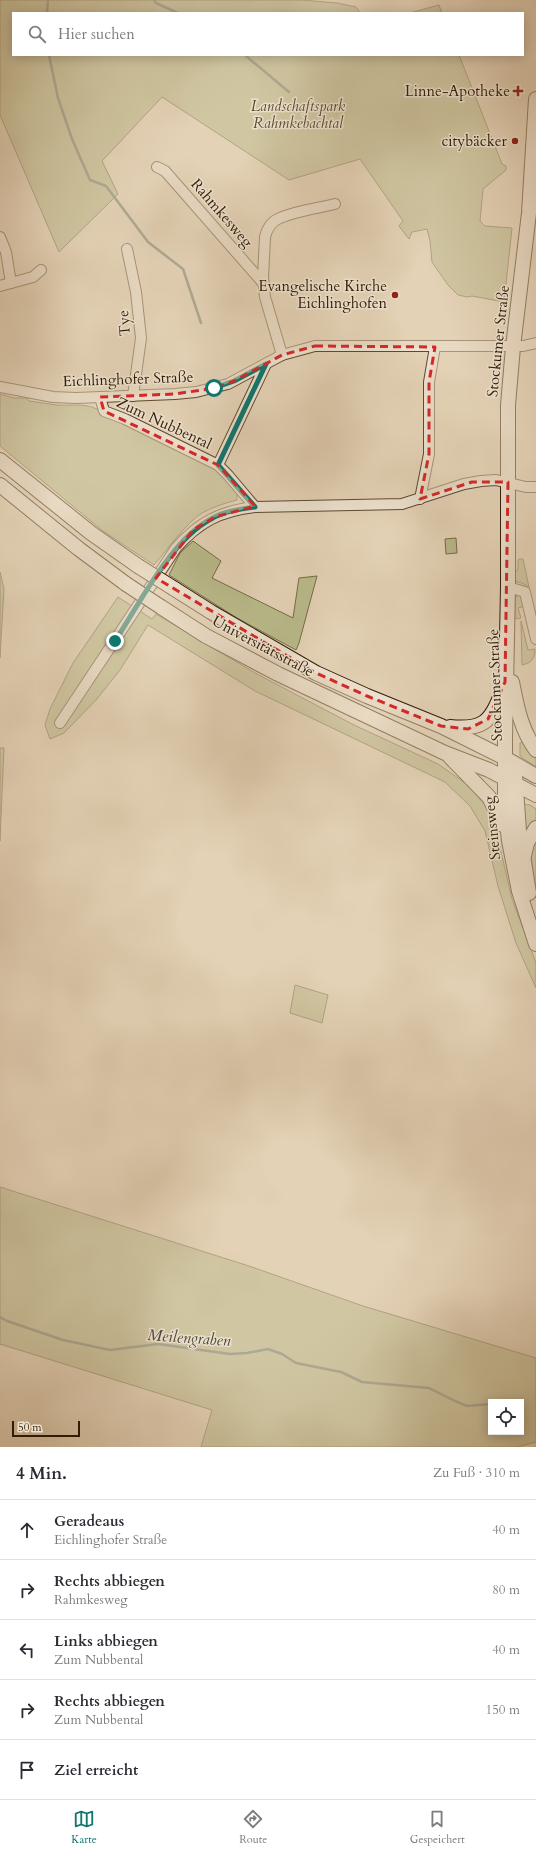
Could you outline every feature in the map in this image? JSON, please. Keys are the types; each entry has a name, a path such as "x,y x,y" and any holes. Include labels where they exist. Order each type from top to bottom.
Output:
{"main road":[{"name":"Stockumer Straße","path":"510,780 508,405 513,347 534,171 536,99"},
{"name":"Universitätsstraße","path":"0,460 90,533 138,566 211,612 316,673 366,696 441,726 510,760 536,776"},
{"name":"Universitätsstraße","path":"3,490 126,584 206,636 278,674 445,752 510,780 536,795"},
{"name":"Universitätsstraße","path":"441,726 468,729 483,723 496,708 509,682"},
{"path":"509,682 521,724 526,736 536,750"},
{"path":"445,752 489,797 509,841"},
{"name":"Steinsweg","path":"510,780 505,802 509,841 519,891 536,944"},
{"name":"Steinsweg","path":"510,780 527,884 536,921"},
{"path":"523,860 527,843 536,828"}],"street":[{"name":"Rahmkesweg","path":"157,167 165,171 263,283"},
{"name":"Rahmkesweg","path":"282,355 265,297 263,283 265,237 271,225 280,218 335,204"},
{"path":"0,237 6,252 11,283"},
{"name":"Tye","path":"127,249 136,292 141,338 133,396"},
{"path":"0,286 33,278 41,270"},
{"name":"Eichlinghofer Straße","path":"0,387 52,397 175,394 214,388 234,381 282,355 315,346 513,347 536,343"},
{"path":"420,499 429,454 429,382 435,347"},
{"path":"218,465 266,364"},
{"name":"Zum Nubbental","path":"100,397 104,411 125,419 218,465 255,507"},
{"path":"60,723 163,567 185,538 197,528 215,517 234,510 255,507 396,505 420,499 472,482 496,480 526,487 536,487"},
{"path":"508,587 525,592 536,639"}],"highlighted area":[{"path":"315,346 435,347 429,382 429,454 420,499 472,482 508,482 505,682 488,719 468,729 441,726 367,696 316,673 156,578 193,530 215,517 255,506 218,465 104,411 100,397 175,394 215,388 234,381 282,355"}],"green space":[{"name":"Landschaftspark Rahmkebachtal","path":"0,0 302,0 337,3 356,7 359,12 12,12 12,56 459,56 502,164 506,166 506,170 483,189 480,221 485,226 512,228 504,302 458,295 448,285 432,262 427,229 412,232 409,239 399,226 403,221 360,159 289,180 162,97 102,161 118,194 59,252 0,115"},
{"path":"439,5 442,12 414,12"},
{"path":"0,394 14,398 27,398 29,401 57,405 92,407 218,469 237,491 237,500 210,509 196,517 183,530 154,565 103,531 0,446"},
{"path":"456,538 457,553 446,554 445,539"},
{"path":"193,541 221,561 212,578 293,618 299,578 317,576 296,650 237,618 169,575 180,553"},
{"path":"523,559 529,587 517,582 514,579 515,573 518,569 518,560"},
{"path":"0,572 4,589 0,658"},
{"path":"518,594 520,594 525,606 518,608 521,618 515,619 515,599"},
{"path":"118,597 152,619 156,614 255,673 354,725 438,764 468,785 490,811 512,899 536,963 536,988 516,943 498,886 485,831 470,806 445,782 255,691 148,625 120,670 96,700 64,733 50,739 45,725 50,709 73,663"},
{"path":"521,621 528,650 535,649 532,660 522,665"},
{"path":"524,741 536,759 536,767 520,756 520,743"},
{"path":"0,748 4,748 0,841"},
{"path":"522,804 530,805 536,809 536,823 526,835"},
{"path":"536,836 536,893 531,856"},
{"path":"295,985 328,995 322,1023 290,1013"},
{"path":"0,1187 249,1266 363,1306 536,1358 536,1442 517,1447 201,1447 212,1410 0,1344"}],"waterway":[{"path":"47,12 48,0"},
{"path":"154,0 156,3 176,12"},
{"path":"49,56 58,98 72,139 90,180 106,186 148,242 183,269 201,323"},
{"path":"246,56 289,92"},
{"name":"Meilengraben","path":"0,1317 7,1321 63,1340 110,1350 158,1344 230,1354 247,1353 268,1349 282,1354 296,1363 341,1372 362,1382 429,1388 467,1406 488,1404"}],"place":[{"name":"Linne-Apotheke","path":"518,91"},
{"name":"citybäcker","path":"515,141"},
{"name":"Evangelische Kirche Eichlinghofen","path":"395,295"}],"route":[{"path":"115,641 163,567 185,538 200,525 224,513 255,507 218,465 266,364 234,381 214,388"}]}
